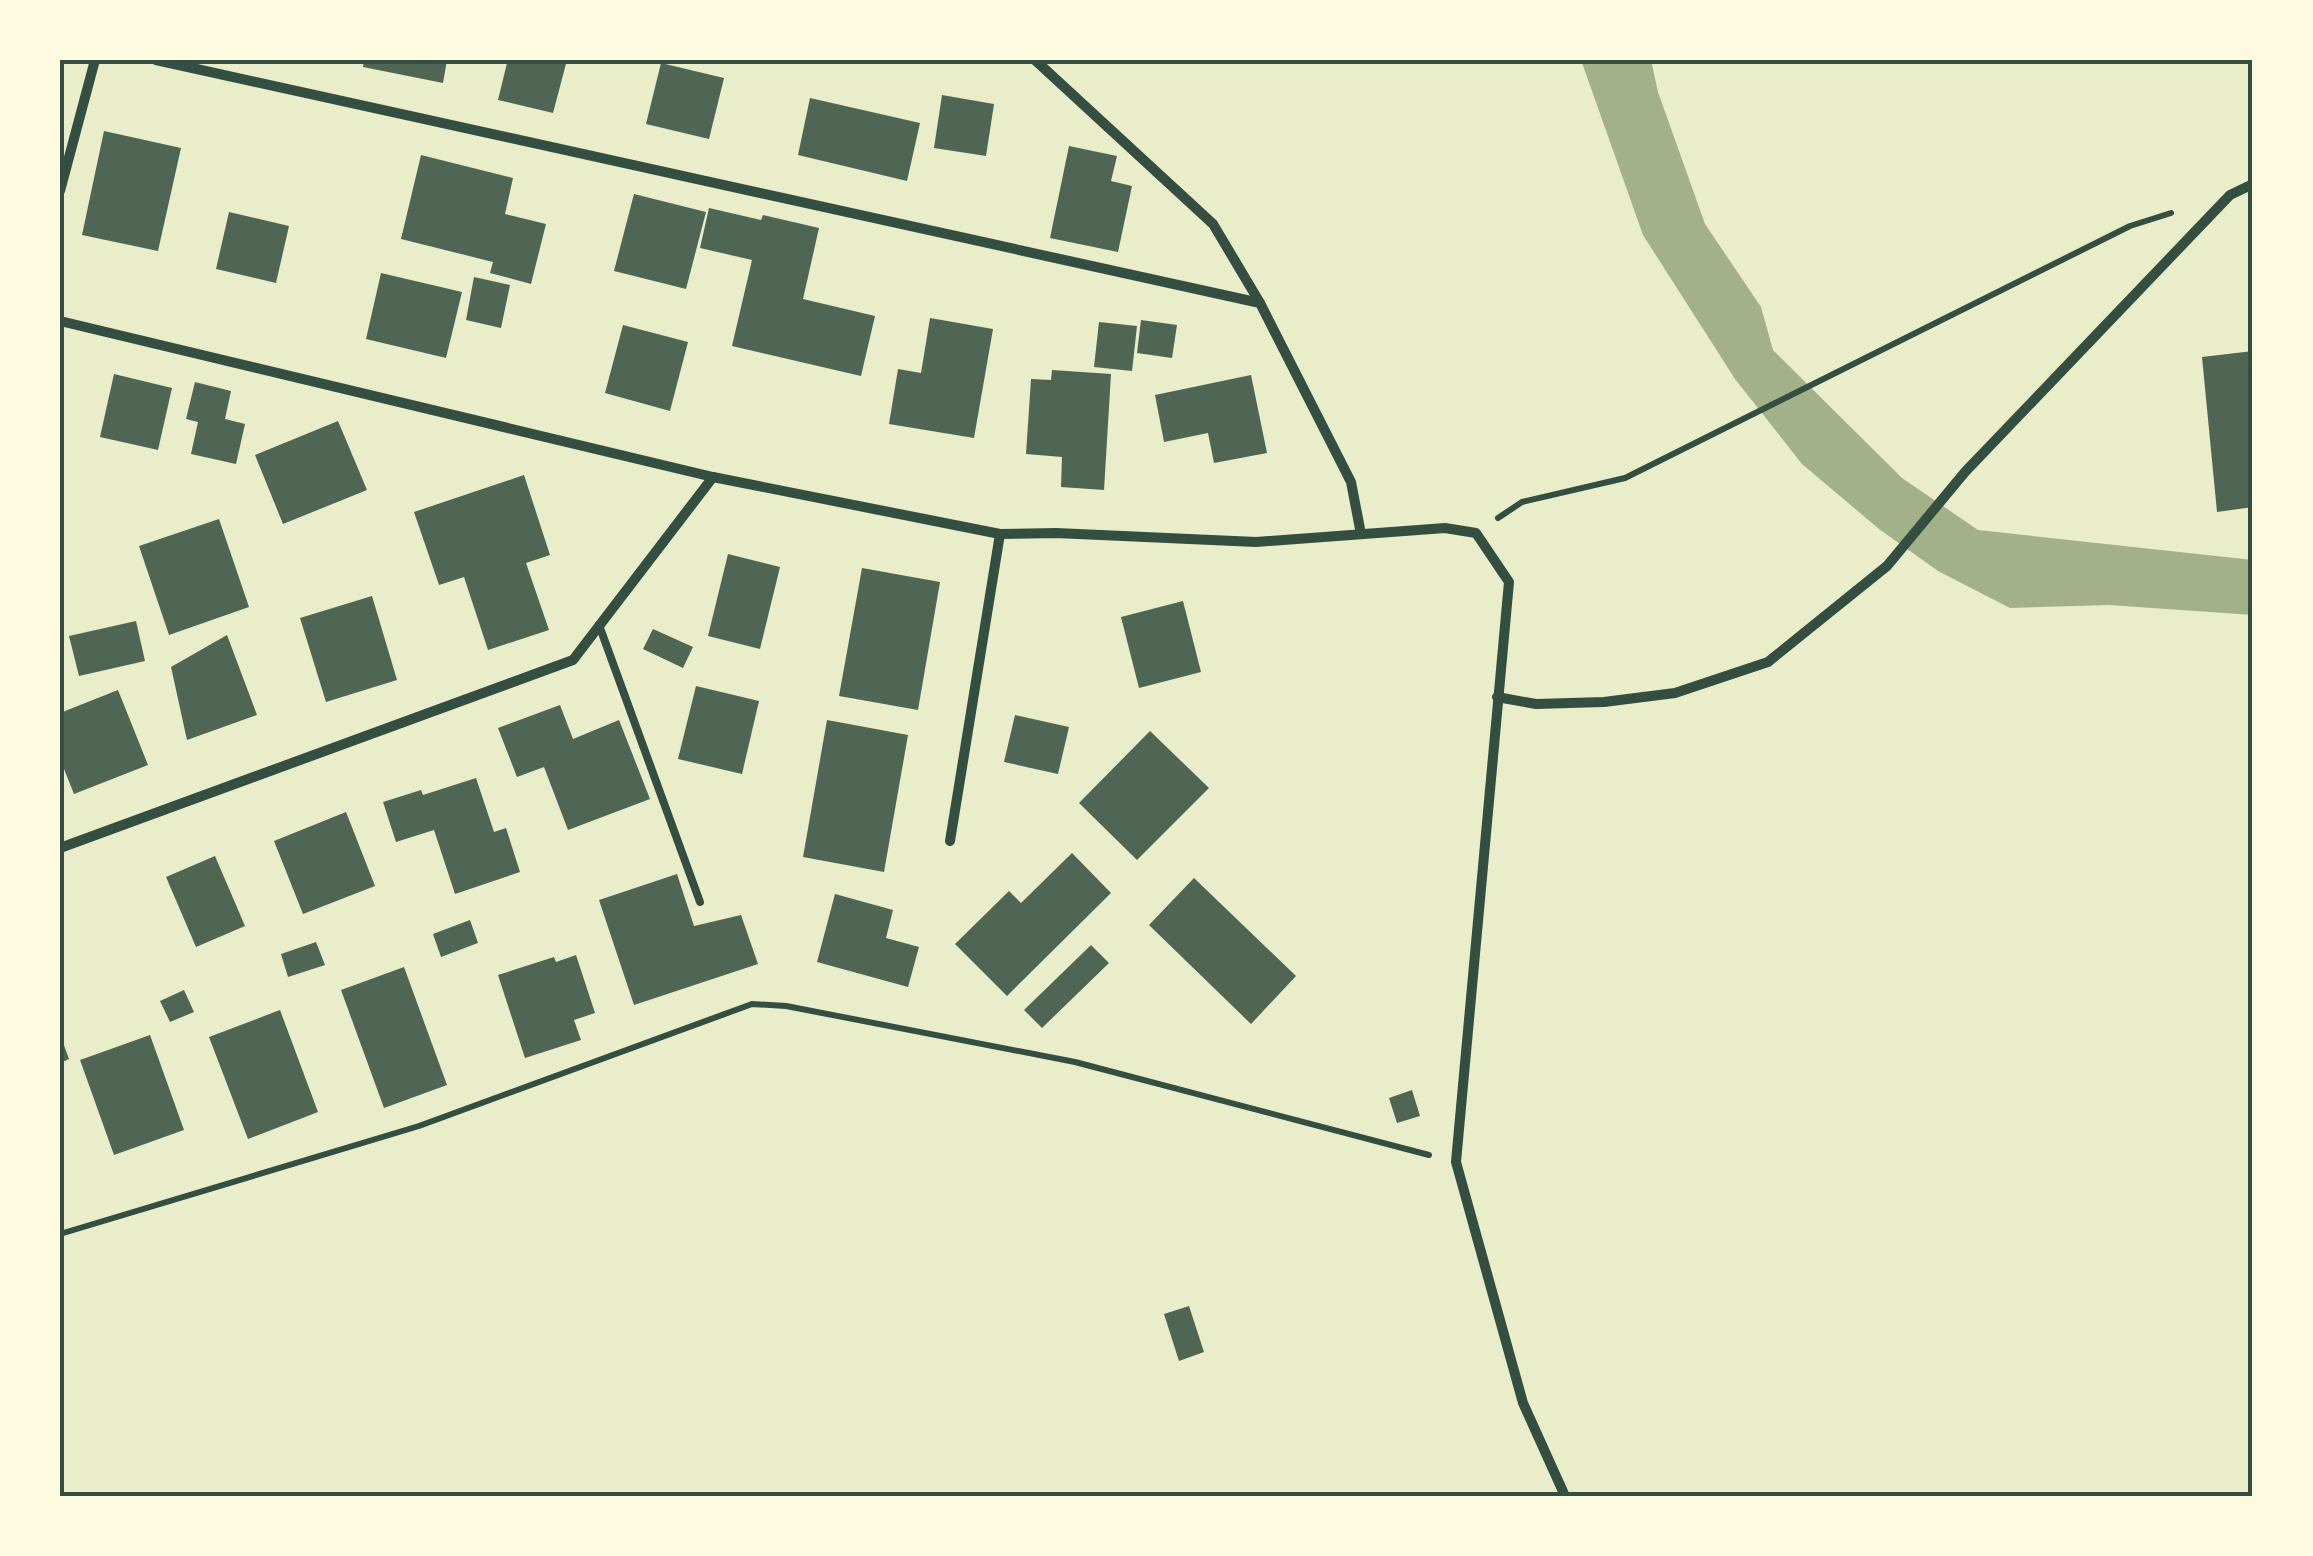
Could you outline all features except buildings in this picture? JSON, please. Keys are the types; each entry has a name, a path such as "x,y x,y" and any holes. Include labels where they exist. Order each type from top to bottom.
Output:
{"street":[{"path":"60,191 96,60"},
{"path":"156,60 1260,303"},
{"path":"1035,60 1213,224 1260,303 1351,482 1361,534"},
{"path":"1497,698 1536,704 1604,702 1676,693 1768,662 1886,566 1965,472 2230,195 2253,184"},
{"path":"60,322 713,477 1000,534 1256,542 1445,528 1476,533 1509,582 1456,1162 1523,1403 1565,1496"},
{"path":"60,848 573,660 713,477"},
{"path":"950,841 1000,534"}],"lane":[{"path":"599,626 700,902"}],"path":[{"path":"1476,533 1522,502 1625,478 2130,226 2180,210"},
{"path":"60,1234 419,1126 752,1004 786,1006 1075,1062 1456,1162"}],"shaded area":[{"path":"1581,60 1651,60 1658,92 1705,224 1761,307 1773,350 1902,478 1978,530 2253,560 2253,615 2109,605 2010,608 1938,571 1879,529 1802,464 1735,379 1643,235"}]}
